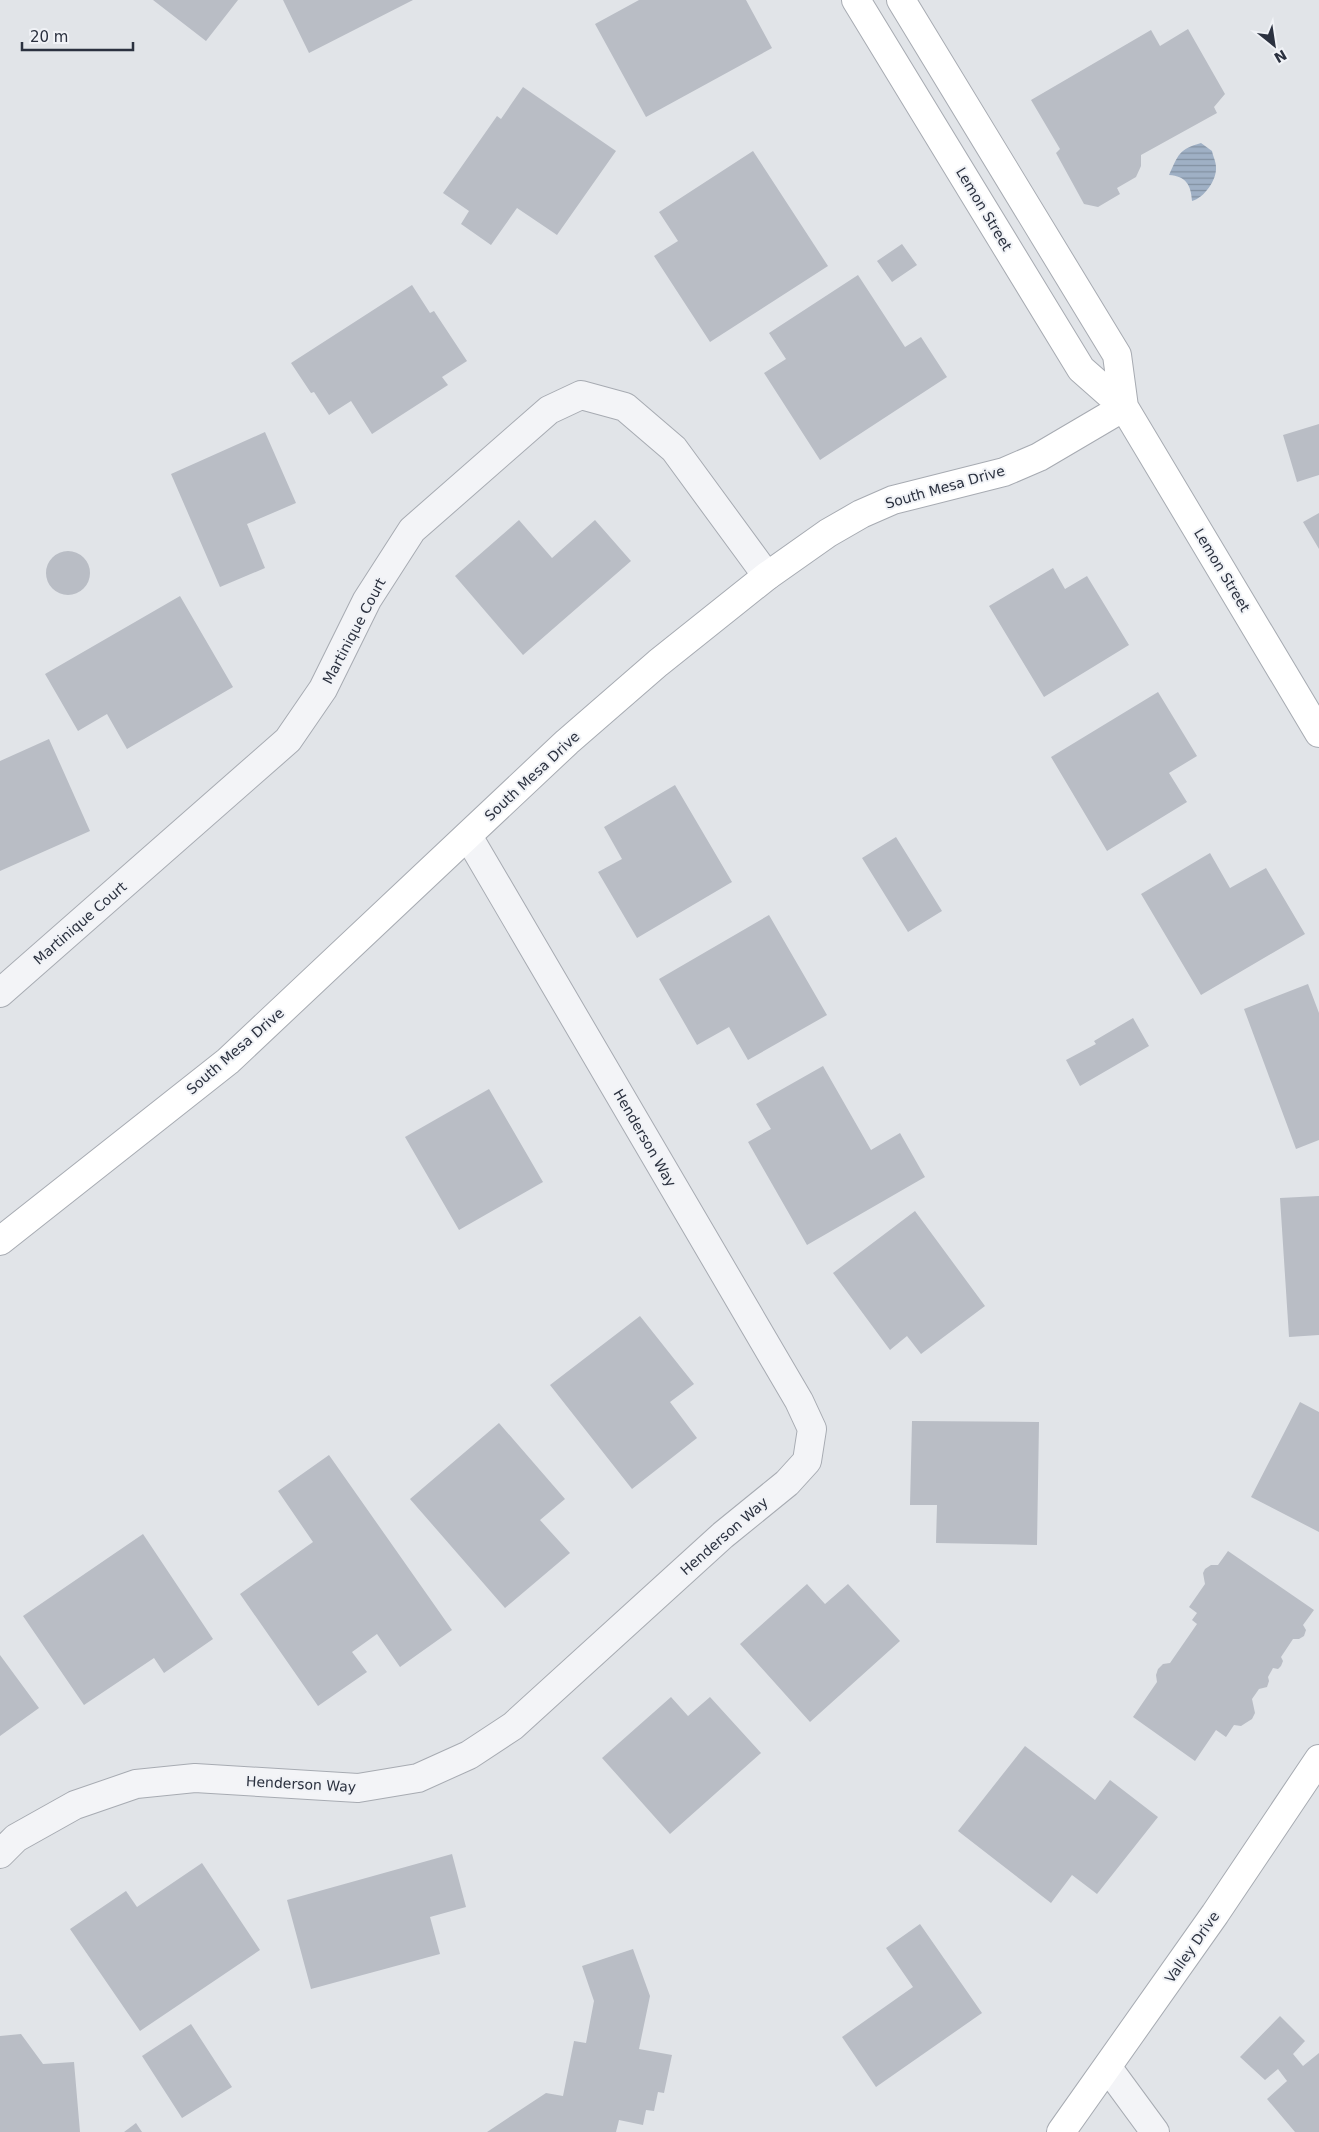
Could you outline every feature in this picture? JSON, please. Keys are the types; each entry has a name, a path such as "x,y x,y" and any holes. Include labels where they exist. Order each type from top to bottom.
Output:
{"street":[{"name":"Lemon Street","path":"856,0 1081,369 1124,407 1319,733"},
{"name":"Lemon Street","path":"901,0 1117,355 1124,407"},
{"name":"Martinique Court","path":"0,993 288,740 324,689 367,600 412,530 549,410 581,395 626,407 674,449 767,576"},
{"name":"South Mesa Drive","path":"0,1241 228,1061 567,742 658,663 767,576 828,533 861,514 893,500 1004,472 1039,457 1124,407"},
{"name":"Henderson Way","path":"0,1854 16,1838 75,1805 136,1784 195,1778 358,1788 418,1778 469,1755 513,1726 723,1535 787,1483 807,1461 812,1429 799,1401 468,836"},
{"name":"Valley Drive","path":"1061,2132 1215,1914 1319,1759"},
{"path":"1108,2068 1155,2132"}],"water":[{"path":"1201,143 1212,151 1216,163 1216,172 1209,188 1192,201 1189,186 1186,182 1180,177 1169,175 1175,162 1184,150"}],"building":[{"path":"153,0 238,0 206,41"},
{"path":"283,0 413,0 309,53"},
{"path":"639,0 746,0 772,48 646,117 595,24"},
{"path":"1188,29 1225,94 1214,107 1217,113 1141,155 1141,166 1136,177 1117,188 1120,194 1098,207 1084,204 1056,153 1060,149 1031,100 1151,30 1160,46"},
{"path":"523,87 616,151 557,235 517,208 491,245 461,224 469,211 443,193 497,116 501,119"},
{"path":"753,151 828,266 710,342 654,256 678,241 659,212"},
{"path":"902,244 917,265 892,282 877,261"},
{"path":"858,275 905,347 921,337 947,377 820,460 764,373 786,359 769,333"},
{"path":"412,285 430,313 434,311 467,361 442,377 448,385 372,434 351,401 329,415 314,392 311,393 291,363"},
{"path":"1319,424 1319,475 1297,482 1283,435"},
{"path":"265,432 296,503 247,524 265,568 220,587 171,474"},
{"path":"1319,513 1319,549 1303,522"},
{"path":"519,520 552,558 595,520 631,561 523,655 455,576"},
{"path":"72,551 84,557 89,564 89,582 84,589 77,594 64,595 56,592 49,585 46,569 49,561 56,554"},
{"path":"1053,568 1065,589 1087,576 1129,645 1044,697 989,606"},
{"path":"180,596 233,687 127,749 107,714 78,731 45,674"},
{"path":"1158,692 1197,756 1169,773 1187,802 1107,851 1051,757"},
{"path":"49,739 90,831 0,871 0,761"},
{"path":"675,785 732,882 637,938 598,872 622,859 604,827"},
{"path":"896,837 942,911 908,932 862,858"},
{"path":"1210,853 1230,888 1266,868 1305,934 1201,995 1141,894"},
{"path":"769,915 827,1015 748,1060 729,1027 697,1045 659,979"},
{"path":"1308,984 1319,1013 1319,1140 1296,1149 1244,1009"},
{"path":"1133,1018 1149,1046 1080,1086 1066,1060 1096,1044 1094,1041"},
{"path":"823,1066 871,1150 900,1133 925,1177 807,1245 748,1142 771,1129 756,1104"},
{"path":"489,1089 543,1182 459,1230 405,1137"},
{"path":"1319,1196 1319,1335 1289,1337 1280,1198"},
{"path":"915,1211 985,1306 921,1354 907,1336 890,1350 833,1273"},
{"path":"640,1316 694,1384 670,1402 697,1438 632,1489 550,1385"},
{"path":"1300,1402 1319,1412 1319,1532 1251,1497"},
{"path":"912,1421 1039,1422 1037,1545 936,1543 937,1505 910,1505"},
{"path":"499,1423 565,1499 540,1520 570,1553 505,1608 410,1499"},
{"path":"329,1455 452,1630 400,1667 377,1634 352,1652 367,1672 318,1706 240,1594 313,1542 278,1491"},
{"path":"143,1534 213,1639 164,1673 154,1658 84,1705 23,1616"},
{"path":"1228,1551 1314,1610 1303,1625 1306,1630 1304,1636 1299,1639 1293,1639 1281,1657 1283,1661 1281,1666 1278,1669 1273,1668 1268,1677 1267,1687 1259,1689 1252,1699 1255,1713 1252,1719 1241,1726 1234,1725 1226,1737 1216,1730 1195,1761 1133,1717 1157,1682 1156,1675 1158,1669 1163,1664 1170,1663 1197,1624 1192,1620 1197,1613 1189,1607 1205,1584 1203,1573 1205,1569 1211,1565 1218,1565"},
{"path":"807,1584 825,1604 848,1584 900,1641 810,1722 740,1644"},
{"path":"0,1655 39,1708 0,1736"},
{"path":"671,1697 688,1716 710,1697 761,1753 670,1834 602,1758"},
{"path":"1025,1746 1095,1800 1110,1780 1158,1817 1097,1894 1072,1875 1051,1903 958,1831"},
{"path":"452,1854 466,1907 430,1917 440,1954 311,1989 287,1900"},
{"path":"202,1863 260,1950 140,2031 70,1929 126,1891 137,1907"},
{"path":"920,1924 982,2013 876,2087 842,2037 913,1987 886,1948"},
{"path":"633,1949 650,1996 639,2049 672,2055 664,2093 658,2092 654,2111 646,2110 643,2125 619,2120 616,2132 487,2132 546,2093 563,2096 574,2041 586,2043 594,2001 582,1966"},
{"path":"1280,2016 1305,2041 1293,2054 1303,2066 1319,2053 1319,2132 1295,2132 1267,2099 1287,2081 1278,2069 1265,2080 1240,2057"},
{"path":"191,2024 232,2087 182,2118 142,2056"},
{"path":"21,2034 43,2064 74,2062 80,2132 0,2132 0,2036"},
{"path":"136,2123 142,2132 124,2132"}]}
